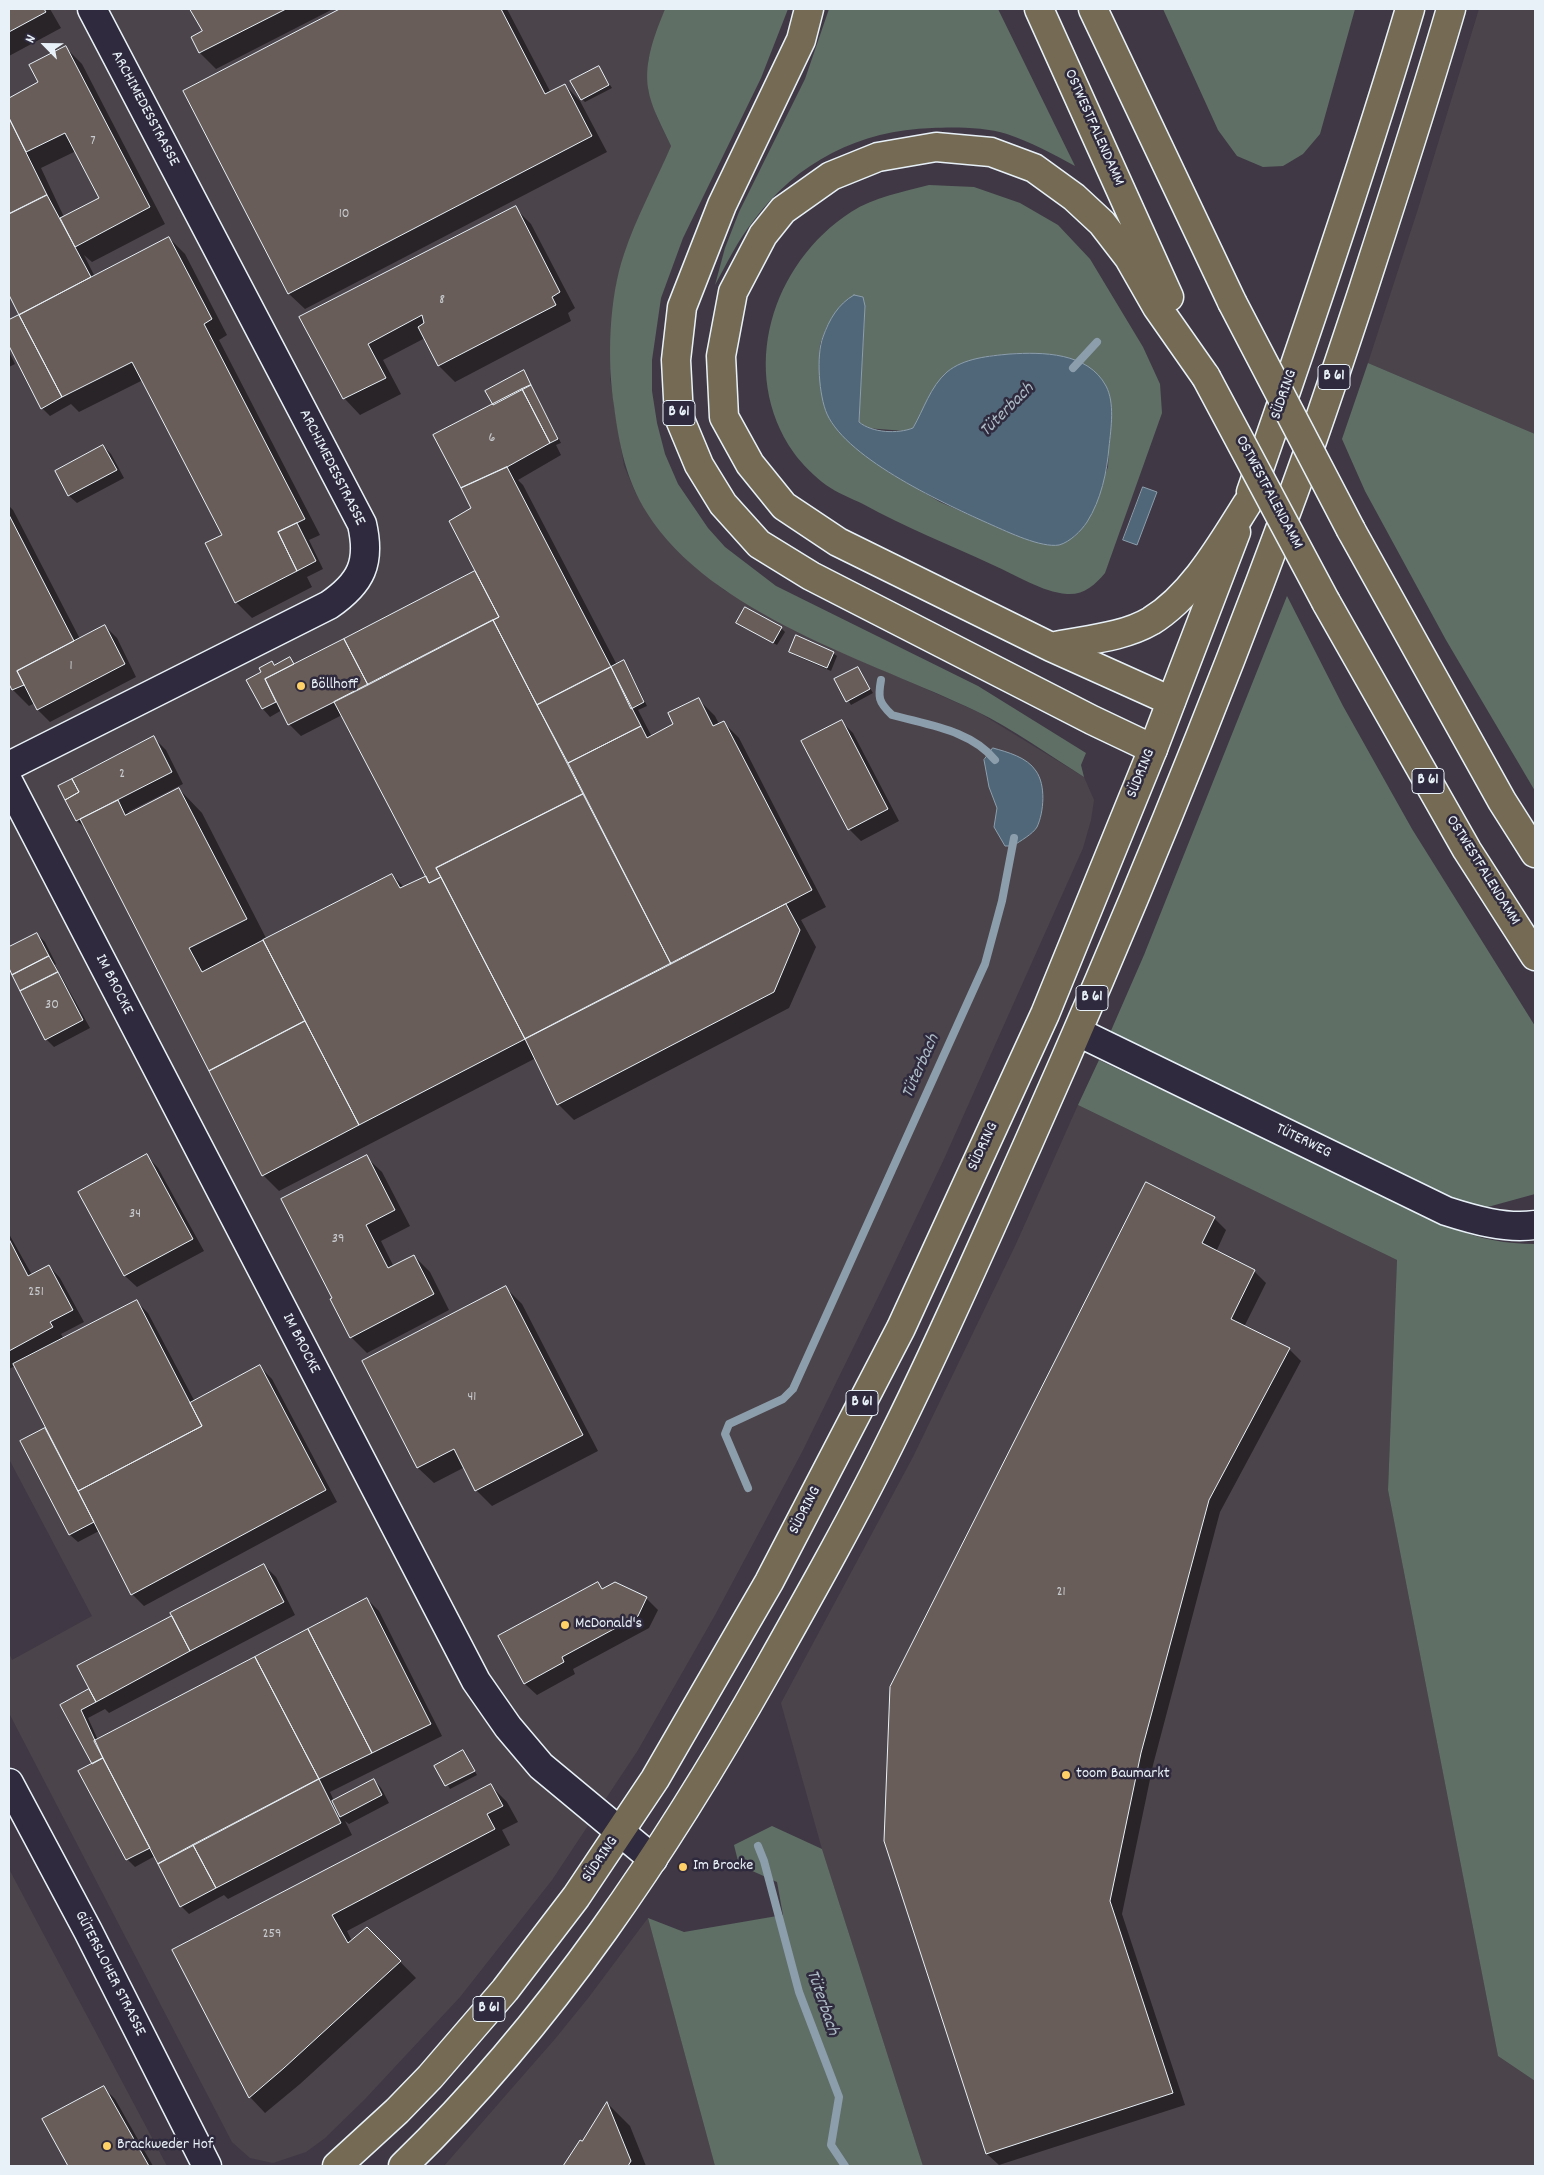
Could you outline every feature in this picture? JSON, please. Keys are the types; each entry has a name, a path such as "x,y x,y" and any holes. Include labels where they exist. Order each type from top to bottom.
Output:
{"main road":[{"name":"B 61","path":"809,9 800,40 722,205 682,307 676,360 679,417 699,466 723,504 760,544 811,576 1092,720 1153,748"},
{"name":"OSTWESTFALENDAMM","path":"1039,9 1206,377 1326,602 1467,850 1535,956"},
{"path":"1093,9 1232,302 1351,530 1502,801 1535,853"},
{"name":"SÜDRING","path":"336,2166 397,2112 499,1997 576,1897 620,1833 665,1763 769,1582 900,1328 1045,1014 1153,748 1247,504 1298,360 1374,127 1410,9"},
{"name":"B 61","path":"403,2166 418,2156 525,2036 569,1979 653,1859 718,1757 807,1600 894,1435 979,1254 1078,1032 1199,739 1291,502 1419,118 1451,9"},
{"path":"1153,748 1199,739 1171,701 1051,647 838,542 784,506 750,464 724,417 721,356 733,292 763,235 783,210 831,176 878,156 936,147 991,152 1034,168 1074,197 1102,223 1129,258 1156,307 1206,377"},
{"path":"1051,647 1117,634 1151,621 1174,602 1198,576 1247,504"}],"street":[{"name":"ARCHIMEDESSTRASSE","path":"9,766 329,605 344,595 358,580 364,564 366,549 362,524 92,9"},
{"name":"IM BROCKE","path":"9,783 476,1681 527,1752 555,1779 653,1859"},
{"name":"TÜTERWEG","path":"1078,1032 1446,1211 1486,1222 1512,1226 1535,1226"},
{"name":"GÜTERSLOHER STRASSE","path":"9,1784 88,1931 207,2166"}],"shaded area":[{"path":"9,9 665,9 648,61 648,88 657,117 671,146 624,254 610,379 624,466 636,494 660,531 692,564 724,590 808,637 978,712 1084,777 1094,800 1091,820 1083,848 944,1159 884,1285 803,1450 715,1615 638,1750 552,1880 460,1997 365,2099 325,2138 306,2152 273,2163 250,2158 232,2142 9,1713 9,1653 12,1660 92,1616 9,1459"},
{"path":"1479,9 1535,9 1535,434 1368,363 1418,209"},
{"path":"1078,1105 1397,1260 1388,1490 1498,2056 1535,2081 1535,2166 923,2166 822,1849 781,1703 913,1457 1016,1244"},
{"path":"9,1869 45,1937 167,2166 9,2166"},
{"path":"648,1918 715,2166 444,2166 555,2039"}],"green space":[{"path":"665,9 788,9 761,78 683,238 661,298 652,360 652,391 657,423 665,454 678,484 708,528 725,547 776,586 978,686 1086,753 1081,765 1084,777 990,718 796,632 752,607 711,580 675,549 647,513 634,488 624,461 618,434 612,388 610,349 612,309 624,254 640,213 671,146 652,103 647,78 651,48"},
{"path":"829,9 998,9 1075,166 1042,148 1016,137 979,129 941,128 905,130 855,143 832,153 810,166 771,199 743,236 715,285 725,248 739,212 805,79"},
{"path":"1163,9 1355,9 1320,134 1303,154 1283,166 1263,167 1237,156 1218,130"},
{"path":"929,185 974,187 1020,203 1058,225 1090,259 1143,347 1160,384 1162,413 1105,573 1093,585 1079,593 1058,593 1039,587 911,528 826,485 800,461 777,421 768,388 766,355 772,321 783,289 801,260 824,234 851,212 879,199","holes":["865,306 859,422 866,428 905,431 913,428 918,419 989,356 1021,353 1056,355 1111,408 1108,467 1087,522 1075,536 1059,545 1006,531 940,502 890,473 843,435 827,414 821,390 820,344 827,326"]},
{"path":"1368,363 1535,434 1535,791 1446,640 1365,491 1342,439"},
{"path":"1287,596 1343,706 1412,829 1535,1026 1535,1194 1484,1208 1448,1197 1110,1033 1144,955"},
{"path":"1099,1060 1454,1229 1494,1240 1535,1244 1535,2081 1498,2056 1388,1490 1397,1260 1078,1105"},
{"path":"772,1826 822,1849 923,2166 715,2166 648,1918 684,1932 783,1915 777,1882 739,1865 734,1845"}],"water":[{"path":"854,295 863,297 865,306 859,422 864,426 893,432 913,428 932,391 941,378 954,367 977,358 1010,354 1050,354 1076,360 1088,366 1098,375 1106,386 1111,400 1107,466 1096,505 1087,522 1075,536 1063,544 1052,545 1034,542 999,528 950,506 901,479 855,448 838,431 827,414 822,397 819,376 821,345 831,319 843,303"},
{"path":"1143,487 1157,492 1137,545 1123,540"},
{"path":"993,748 1016,756 1032,766 1039,777 1043,791 1041,814 1037,827 1013,846 1005,846 994,827 997,808 989,787 984,760"}],"building":[{"path":"9,9 44,9 46,12 9,32"},
{"path":"190,9 286,9 199,53 191,37 202,31"},
{"path":"340,9 501,9 545,94 565,84 592,136 288,294 183,91"},
{"path":"66,46 150,207 75,247 60,218 99,198 65,133 26,152 9,118 9,98 38,82 29,65"},
{"path":"599,66 609,85 581,100 570,81"},
{"path":"9,118 47,195 9,214"},
{"path":"47,195 91,277 19,315 9,295 9,214"},
{"path":"516,206 560,292 552,297 556,305 438,366 418,327 424,323 422,315 368,344 386,378 343,399 299,317"},
{"path":"169,237 212,319 204,324 305,519 278,532 297,571 235,603 205,543 222,535 132,362 62,397 19,315"},
{"path":"19,315 62,397 41,409 9,346 9,320"},
{"path":"524,370 531,385 493,405 485,391"},
{"path":"531,385 558,439 550,443 522,389"},
{"path":"522,389 550,443 507,467 461,488 433,435"},
{"path":"103,445 117,470 68,496 55,471"},
{"path":"507,467 611,667 537,705 493,620 499,617 449,521 471,508 461,488"},
{"path":"9,515 74,641 17,671 24,685 12,690 9,684"},
{"path":"297,523 316,561 297,571 278,532"},
{"path":"475,571 499,617 368,685 344,639"},
{"path":"745,607 782,627 773,643 736,623"},
{"path":"493,620 583,794 436,868 441,877 429,883 334,702"},
{"path":"105,625 125,664 37,710 17,671"},
{"path":"796,635 834,652 827,668 789,652"},
{"path":"344,639 368,685 288,725 265,679"},
{"path":"290,657 294,664 265,679 276,702 262,709 246,680 261,672 259,668 272,661 274,665"},
{"path":"624,660 644,702 631,709 611,667"},
{"path":"611,667 641,726 568,763 537,705"},
{"path":"858,667 870,689 846,702 834,679"},
{"path":"699,698 713,726 724,721 812,890 671,964 568,763 641,726 647,738 673,724 668,713"},
{"path":"842,720 888,809 848,830 801,741"},
{"path":"154,736 172,772 76,821 65,800 79,792 72,779"},
{"path":"72,779 79,792 65,800 58,786"},
{"path":"179,788 247,919 189,948 202,972 263,940 305,1021 209,1071 80,819 118,800 125,815"},
{"path":"583,794 671,964 525,1039 436,868"},
{"path":"392,874 400,888 426,876 429,883 441,877 525,1039 359,1125 263,940"},
{"path":"786,904 800,930 774,992 557,1105 525,1039"},
{"path":"37,933 49,956 12,975 9,968 9,947"},
{"path":"49,956 58,972 20,991 12,975"},
{"path":"58,972 83,1020 45,1040 20,991"},
{"path":"305,1021 359,1125 262,1176 209,1071"},
{"path":"147,1154 193,1239 124,1276 78,1192"},
{"path":"367,1155 395,1210 366,1225 388,1268 414,1255 434,1294 350,1338 330,1299 332,1298 281,1199"},
{"path":"1146,1182 1215,1217 1202,1243 1255,1270 1231,1319 1290,1348 1209,1500 1141,1753 1110,1901 1173,2093 986,2154 884,1841 890,1687"},
{"path":"9,1239 28,1276 49,1265 73,1310 50,1322 53,1327 9,1351"},
{"path":"506,1286 583,1435 475,1491 454,1449 417,1468 362,1361"},
{"path":"137,1300 202,1426 78,1491 13,1364"},
{"path":"260,1365 326,1490 131,1595 78,1491 202,1426 190,1403"},
{"path":"45,1428 94,1522 69,1535 20,1441"},
{"path":"264,1564 284,1602 190,1651 170,1613"},
{"path":"598,1582 602,1589 615,1582 647,1597 638,1616 562,1657 564,1662 524,1684 498,1636"},
{"path":"367,1598 431,1724 372,1753 308,1629"},
{"path":"172,1616 190,1651 96,1702 77,1666"},
{"path":"308,1629 372,1753 319,1779 255,1657"},
{"path":"255,1657 319,1779 158,1864 94,1741"},
{"path":"89,1689 96,1702 81,1710 103,1758 92,1764 60,1705"},
{"path":"463,1750 475,1771 445,1786 434,1766"},
{"path":"103,1758 150,1848 126,1860 78,1771"},
{"path":"319,1779 341,1823 216,1888 193,1845"},
{"path":"374,1779 382,1795 340,1817 332,1801"},
{"path":"491,1784 503,1806 487,1814 495,1829 332,1915 348,1943 367,1927 401,1961 249,2098 172,1950"},
{"path":"193,1845 216,1888 180,1907 158,1864"},
{"path":"104,2086 149,2166 68,2166 42,2119"},
{"path":"607,2102 631,2161 628,2166 563,2166 580,2140 582,2141"}],"waterway":[{"name":"Tüterbach","path":"1073,368 1097,342"},
{"name":"Tüterbach","path":"881,680 880,699 892,715 961,735 985,750 995,760"},
{"name":"Tüterbach","path":"748,1488 725,1434 729,1424 783,1399 793,1389 985,964 1002,901 1014,838"},
{"name":"Tüterbach","path":"758,1846 764,1861 799,1992 839,2097 831,2145 845,2166"}],"place":[{"name":"Böllhoff","path":"301,686"},
{"name":"McDonald's","path":"565,1625"},
{"name":"toom Baumarkt","path":"1066,1775"},
{"name":"Im Brocke","path":"683,1867"},
{"name":"Brackweder Hof","path":"107,2146"}]}
